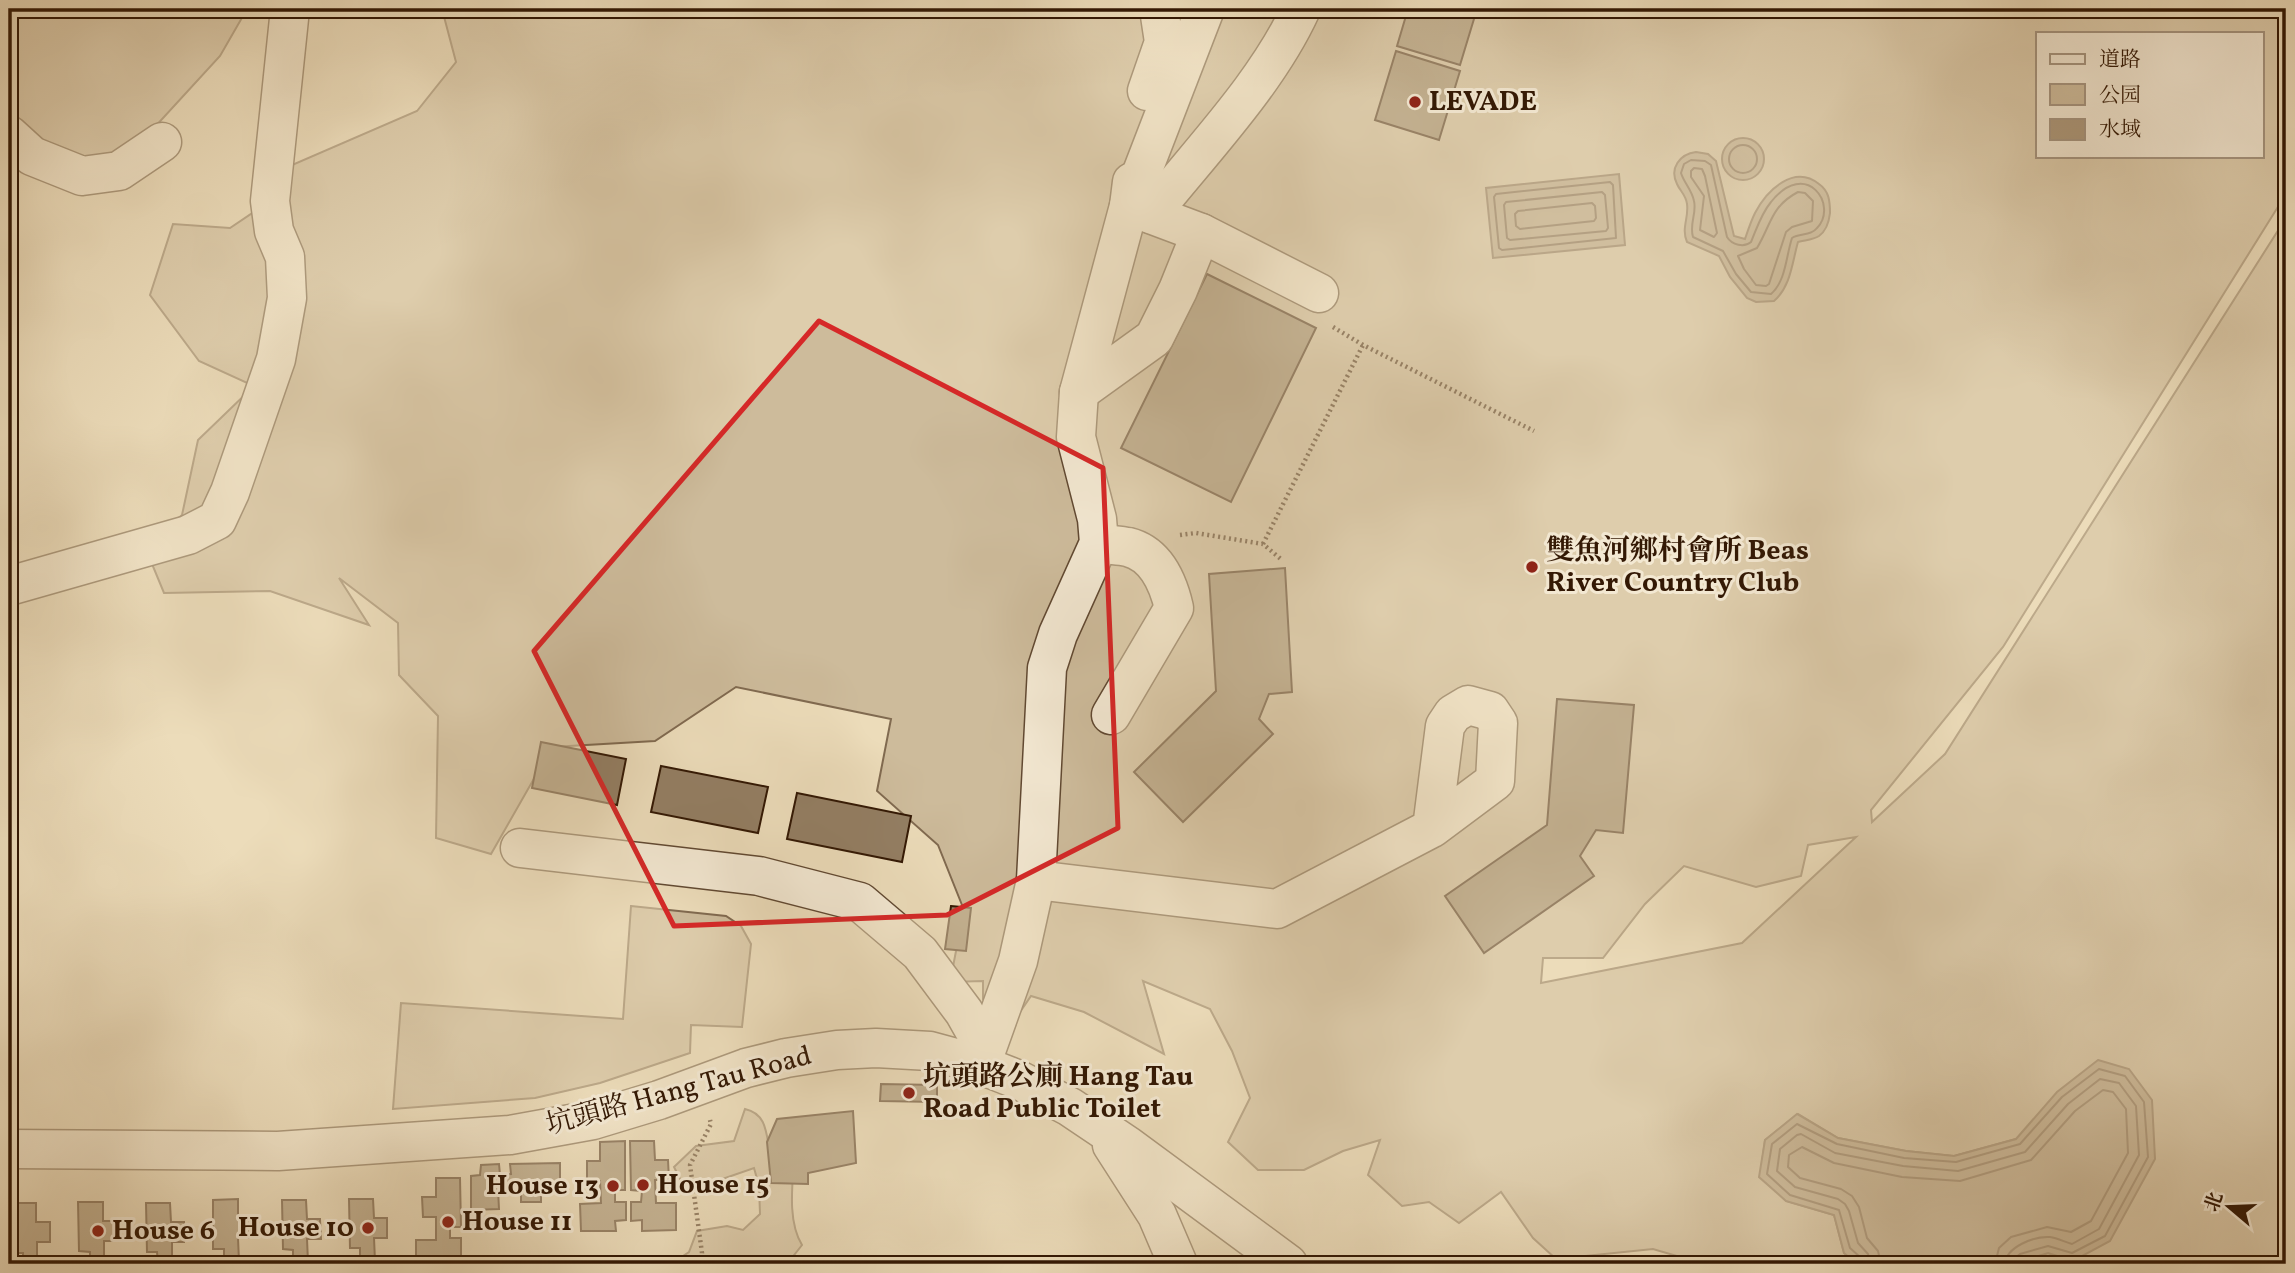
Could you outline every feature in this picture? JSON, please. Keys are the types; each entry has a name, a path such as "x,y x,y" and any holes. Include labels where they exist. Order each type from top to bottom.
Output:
{"street":[{"path":"9,586 188,535 217,520 230,492 276,359 287,298 285,257 274,230 270,201 290,9"},
{"path":"1140,210 1147,91 1164,42 1160,9"},
{"path":"984,1059 1018,961 1036,880 1047,668 1058,634 1099,544 1097,519 1076,438 1079,392 1205,9"},
{"path":"1140,210 1260,78 1287,40 1301,9"},
{"path":"9,135 32,156 82,176 119,171 162,142"},
{"path":"1140,210 1201,233 1319,293"},
{"path":"1079,392 1154,338 1178,290 1201,233"},
{"path":"1099,544 1130,547 1151,560 1168,582 1174,608 1111,715"},
{"path":"1036,880 1277,909 1432,828"},
{"path":"520,848 759,876 860,902 919,953 964,1012 984,1059"},
{"name":"坑頭路 Hang Tau Road","path":"9,1149 278,1151 510,1135 593,1120 659,1100 746,1068 786,1058 837,1049 930,1051 984,1059 1070,1107 1288,1264"},
{"path":"1102,1128 1157,1215 1178,1264"}],"path":[{"path":"1319,293 1328,322 1337,331 1534,431"},
{"path":"1263,544 1363,345"},
{"path":"1151,560 1178,535 1196,533 1263,544 1282,560"},
{"path":"700,1264 702,1253 690,1165 711,1124 710,1120"}],"highlighted area":[{"path":"819,321 1103,468 1118,828 947,915 674,926 534,651"}],"green space":[{"path":"9,9 247,9 220,56 153,129 113,156 84,159 40,142 9,114"},
{"path":"442,9 2286,9 2286,194 2003,647 1871,810 1872,822 1945,754 2286,218 2286,1264 2018,1264 2048,1253 2073,1261 2016,1139 1954,1156 1906,1151 1838,1138 1798,1114 1765,1140 1760,1177 1787,1201 1834,1215 1844,1253 1857,1264 1704,1264 1653,1249 1556,1259 1533,1238 1501,1192 1459,1223 1429,1202 1402,1206 1368,1175 1380,1140 1343,1151 1304,1170 1258,1170 1228,1142 1250,1098 1232,1051 1210,1009 1143,981 1164,1054 1084,1012 1031,996 1020,1012 983,999 983,981 950,982 964,910 938,845 877,791 891,719 736,687 655,741 552,747 491,854 436,838 438,716 399,675 398,623 339,578 369,625 270,591 164,593 145,547 182,515 198,440 254,386 199,361 150,295 173,224 230,228 270,201 292,165 417,111 456,62","holes":["1856,837 1742,943 1541,983 1543,958 1603,958 1645,904 1684,866 1756,887 1801,876 1808,845"]},
{"path":"631,906 726,916 741,926 751,944 742,1027 691,1025 690,1053 600,1083 535,1098 393,1109 401,1003 623,1019"},
{"path":"745,1109 762,1120 770,1153 794,1161 793,1215 802,1245 787,1264 671,1264 689,1252 697,1231 727,1226 743,1230 760,1214 759,1186 754,1168 685,1189 674,1167 696,1146 734,1141"}],"water":[{"path":"1743,138 1758,144 1764,159 1758,174 1743,180 1728,174 1722,159 1728,144"},
{"path":"1696,152 1708,154 1716,161 1734,236 1745,239 1760,204 1782,182 1800,177 1810,179 1827,193 1830,213 1827,226 1817,237 1798,242 1787,281 1774,301 1756,302 1747,298 1730,277 1719,256 1687,242 1687,204 1674,173 1681,159"},
{"path":"1619,174 1625,245 1493,258 1486,188"},
{"path":"2098,1060 2129,1069 2152,1100 2155,1159 2110,1241 2073,1261 2048,1253 2018,1264 1857,1264 1844,1253 1834,1215 1786,1201 1759,1177 1765,1140 1797,1114 1838,1138 1906,1151 1954,1156 2016,1139 2057,1092"}],"building":[{"path":"1408,9 1477,9 1460,65 1397,46"},
{"path":"1396,51 1460,71 1439,140 1375,120"},
{"path":"1207,274 1316,328 1231,502 1121,448"},
{"path":"1285,568 1292,692 1269,694 1259,719 1273,734 1183,822 1134,772 1216,691 1209,574"},
{"path":"1557,699 1634,705 1623,833 1596,830 1580,856 1594,876 1484,953 1445,896 1547,825"},
{"path":"541,742 626,759 617,805 532,788"},
{"path":"661,766 768,787 758,833 651,812"},
{"path":"797,793 911,816 902,862 787,839"},
{"path":"951,906 971,908 966,951 945,949"},
{"name":"坑頭路公廁 Hang Tau Road Public Toilet","path":"881,1084 937,1085 937,1102 880,1101"},
{"path":"853,1111 856,1163 808,1173 808,1184 771,1183 767,1142 777,1119"},
{"name":"House 13","path":"625,1141 625,1190 615,1190 615,1202 626,1202 626,1220 615,1221 616,1231 581,1231 580,1204 601,1203 600,1181 587,1181 587,1161 600,1161 600,1142"},
{"name":"House 15","path":"630,1141 654,1141 655,1160 668,1160 669,1180 655,1180 656,1203 676,1203 676,1230 642,1231 642,1220 631,1221 631,1202 641,1202 642,1191 631,1190"},
{"path":"560,1163 560,1188 541,1188 541,1202 521,1202 521,1189 498,1189 499,1209 471,1210 471,1176 480,1175 481,1165 499,1164 500,1175 511,1174 510,1164"},
{"name":"House 11","path":"436,1178 460,1178 461,1227 450,1227 450,1238 461,1238 461,1257 450,1257 451,1264 416,1264 416,1240 436,1240 436,1217 423,1217 422,1197 436,1197"},
{"path":"238,1199 238,1218 251,1218 252,1238 238,1238 239,1261 258,1261 259,1264 214,1264 214,1261 224,1260 224,1249 213,1249 213,1200"},
{"name":"House 10","path":"349,1199 373,1199 374,1218 387,1218 387,1238 374,1238 375,1261 395,1260 395,1264 350,1264 350,1260 360,1260 360,1248 350,1248"},
{"path":"282,1200 306,1200 307,1219 320,1219 321,1239 307,1239 308,1262 327,1261 328,1264 283,1264 283,1261 293,1261 293,1250 283,1249"},
{"name":"House 6","path":"78,1202 103,1202 103,1221 117,1221 117,1241 104,1241 104,1264 79,1264 90,1263 90,1252 79,1251"},
{"path":"11,1203 36,1203 36,1222 50,1222 50,1242 37,1242 37,1264 12,1264 23,1263 23,1253 12,1253"},
{"path":"146,1203 170,1203 171,1222 184,1222 184,1242 172,1242 172,1264 158,1264 157,1252 147,1252"}],"place":[{"name":"LEVADE","path":"1415,102"},
{"name":"雙魚河鄉村會所 Beas River Country Club","path":"1532,567"},
{"name":"坑頭路公廁 Hang Tau Road Public Toilet","path":"909,1093"},
{"name":"House 15","path":"643,1185"},
{"name":"House 13","path":"613,1186"},
{"name":"House 11","path":"448,1222"},
{"name":"House 10","path":"368,1228"},
{"name":"House 6","path":"98,1231"}]}
